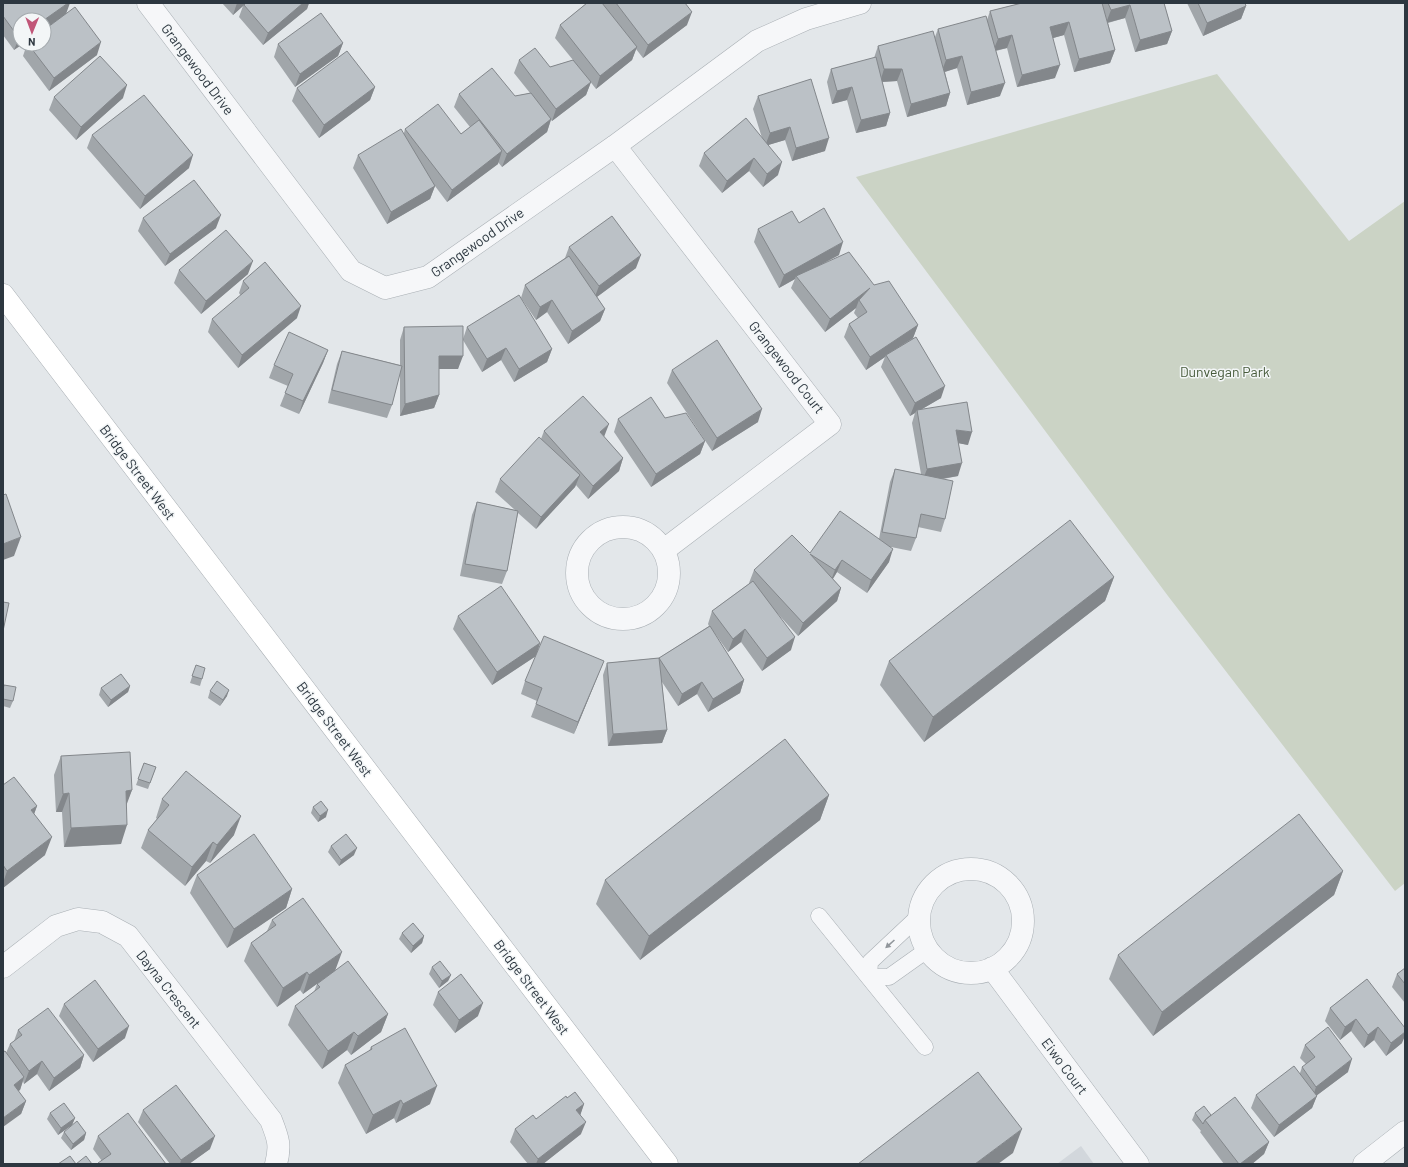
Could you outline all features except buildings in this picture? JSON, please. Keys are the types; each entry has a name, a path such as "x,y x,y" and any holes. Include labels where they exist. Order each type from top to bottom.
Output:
{"main road":[{"name":"Bridge Street West","path":"3,295 667,1164"}],"street":[{"name":"Grangewood Drive","path":"148,3 351,271 385,288 428,277 615,146 757,41 806,19 860,3"},
{"name":"Grangewood Court","path":"615,146 830,424 664,550"},
{"path":"629,526 640,529 654,538 664,550 668,558 670,574 667,590 654,608 641,616 618,620 599,613 584,599 577,583 577,566 582,551 592,538 613,527 629,526"},
{"path":"965,869 983,870 997,876 1011,888 1022,913 1022,931 1018,943 1007,958 992,968 978,972 960,972 943,965 927,950 920,933 918,917 923,900 935,883 950,873 965,869"},
{"name":"Dayna Crescent","path":"3,968 56,926 78,919 102,922 128,936 271,1120 278,1139 276,1164"},
{"name":"Eiwo Court","path":"992,968 1138,1164"},
{"path":"1364,1164 1405,1132"}],"lane":[{"path":"819,916 925,1047"},
{"path":"868,977 870,962 918,917"},
{"path":"868,977 889,977 927,950"}],"shaded area":[{"path":"1081,1146 1094,1164 1057,1164"}],"green space":[{"name":"Dunvegan Park","path":"1217,74 1349,241 1405,201 1405,883 1395,891 1168,596 856,177"}]}
